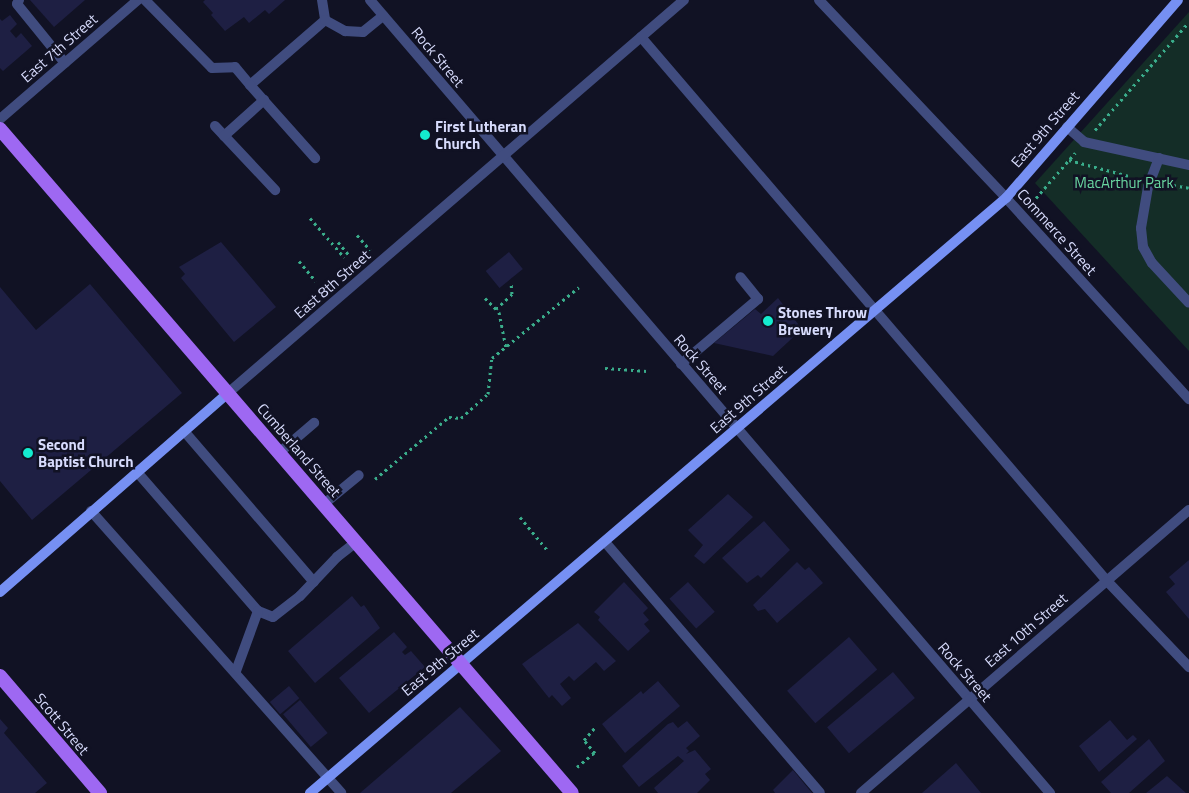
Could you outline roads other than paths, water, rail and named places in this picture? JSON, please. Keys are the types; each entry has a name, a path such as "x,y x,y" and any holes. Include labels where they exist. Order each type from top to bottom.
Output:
{"main road":[{"name":"East 9th Street","path":"310,793 1006,198 1178,0"},
{"name":"Cumberland Street","path":"0,129 572,793"},
{"name":"East 8th Street","path":"0,592 228,393"},
{"name":"Scott Street","path":"0,676 100,793"}],"street":[{"path":"19,0 18,4 65,63"},
{"path":"322,0 325,20"},
{"name":"Rock Street","path":"370,0 1050,793"},
{"name":"East 8th Street","path":"228,393 684,0"},
{"name":"Commerce Street","path":"819,0 1006,198 1189,399"},
{"path":"138,1 212,68 235,67 315,158"},
{"name":"East 7th Street","path":"0,119 138,1"},
{"path":"325,20 345,31 363,32 383,16"},
{"path":"250,85 325,20"},
{"path":"641,37 874,312 1107,581 1189,667"},
{"path":"224,136 264,100"},
{"path":"215,126 275,190"},
{"path":"1067,127 1084,142 1189,165"},
{"path":"1159,158 1148,187 1140,228 1144,247 1152,264 1189,303"},
{"path":"681,364 758,299 740,277"},
{"path":"280,452 314,423"},
{"path":"184,431 314,582"},
{"path":"137,472 258,611 273,618 356,542"},
{"path":"324,504 359,475"},
{"name":"East 10th Street","path":"861,793 1189,510"},
{"path":"92,511 341,793"},
{"path":"605,542 820,793"},
{"path":"236,672 258,611"}],"place":[{"name":"First Lutheran Church","path":"425,135"},
{"name":"Stones Throw Brewery","path":"768,321"},
{"name":"Second Baptist Church","path":"28,453"}],"park label":[{"name":"MacArthur Park","path":"1124,183"}]}
